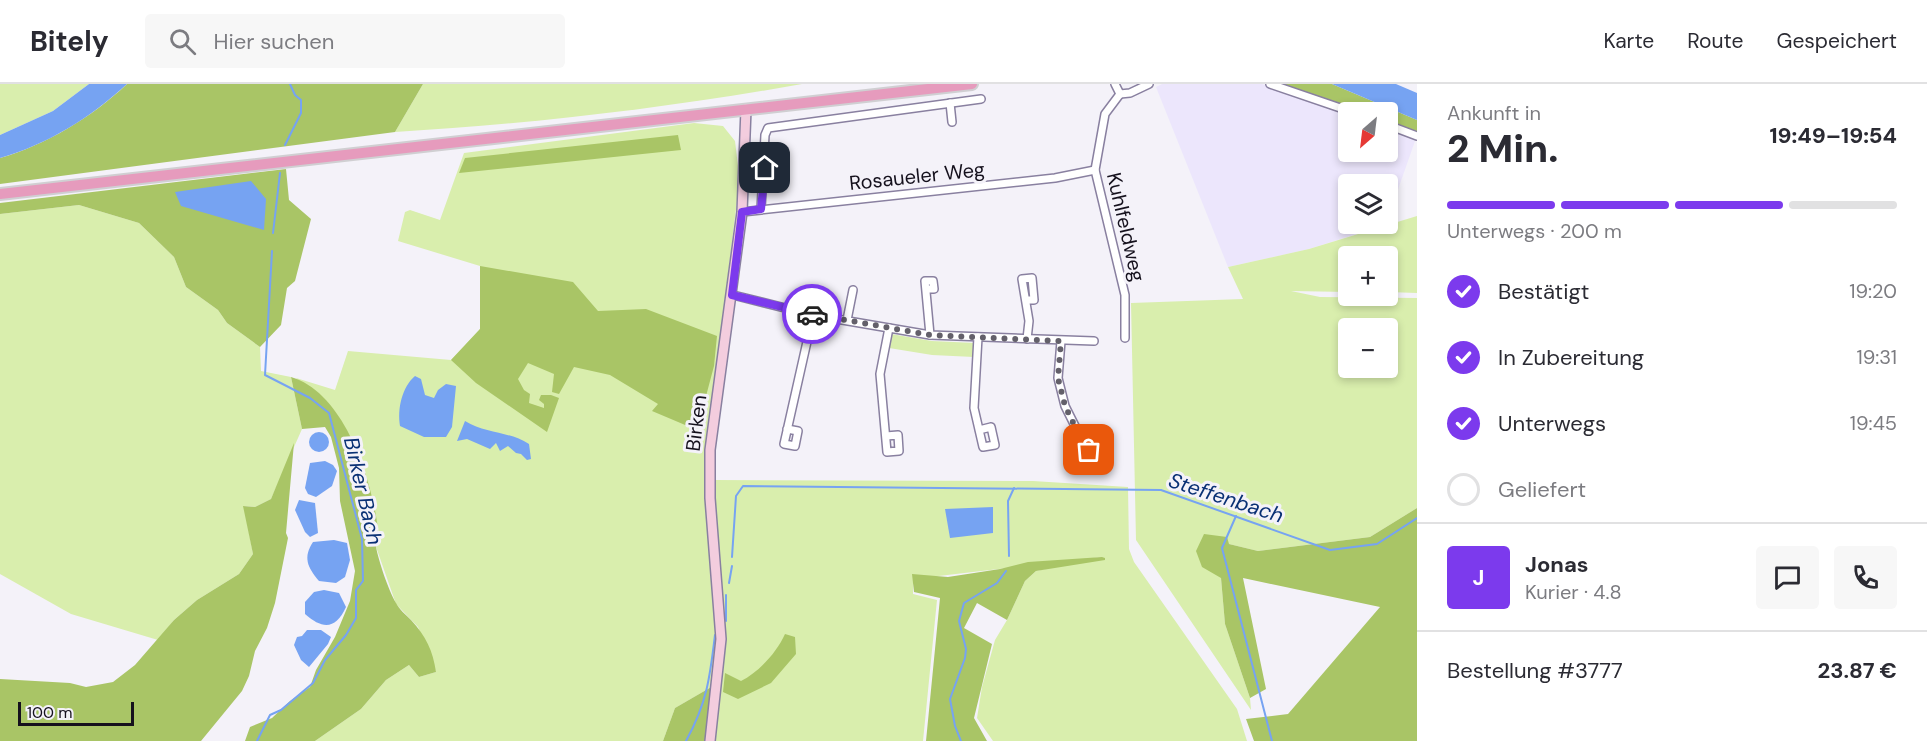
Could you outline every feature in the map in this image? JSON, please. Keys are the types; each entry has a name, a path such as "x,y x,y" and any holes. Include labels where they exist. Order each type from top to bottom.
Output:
{"main road":[{"path":"0,194 972,84"}],"street":[{"path":"1115,84 1120,94 1130,93 1149,84"},
{"path":"1270,84 1338,107"},
{"name":"Kuhlfeldweg","path":"1120,94 1105,114 1095,170 1125,296 1125,338"},
{"path":"761,209 765,135 768,128 981,99"},
{"path":"950,103 952,122"},
{"name":"Birken","path":"710,741 721,639 710,498 710,450 742,212 746,109"},
{"path":"1398,129 1417,136"},
{"name":"Rosaueler Weg","path":"742,212 1055,178 1095,170"},
{"path":"927,289 930,335"},
{"path":"847,320 853,290"},
{"path":"732,295 813,315 930,335 1061,341 1094,340"},
{"path":"1026,300 1029,321 1027,339"},
{"path":"787,429 813,315"},
{"path":"886,436 880,374 889,328"},
{"path":"978,337 974,408 979,430"},
{"path":"1061,341 1058,378 1065,406 1083,440"}],"shaded area":[{"path":"1162,84 1262,84 1338,111 1338,162 1398,162 1398,134 1415,141 1398,189 1398,174 1338,174 1338,234 1356,234 1309,249 1228,267 1156,87"}],"green space":[{"path":"0,84 89,84 53,111 0,135"},
{"path":"127,84 423,84 395,132 0,184 0,158 51,138 99,108"},
{"path":"423,84 802,84 599,114 395,132"},
{"path":"1274,84 1332,84 1374,102 1338,102 1338,106"},
{"path":"1398,112 1417,120 1417,134 1398,127"},
{"path":"694,123 723,126 735,141 738,166 737,201 705,461 717,647 713,686 675,708 663,741 315,741 361,709 386,680 409,665 419,677 436,672 418,627 396,604 375,544 379,532 365,471 296,378 335,390 348,351 451,360 480,329 480,266 398,241 405,212 410,210 440,220 464,153"},
{"path":"678,135 681,150 459,173 465,158"},
{"path":"286,169 289,200 311,219 295,281 287,288 281,325 260,347 227,323 218,310 186,287 174,257 139,223 79,205 0,214 0,203"},
{"path":"79,205 139,223 174,257 186,287 218,310 227,323 260,347 261,371 291,377 302,429 271,499 255,507 244,506 253,554 239,574 197,600 174,620 158,640 71,614 0,574 0,214"},
{"path":"1417,216 1417,293 1398,292 1398,246 1338,246 1338,292 1291,291 1320,297 1338,297 1338,306 1398,306 1398,298 1417,298 1417,508 1370,537 1258,551 1229,544 1221,578 1225,624 1250,698 1251,710 1136,540 1131,303 1243,299 1228,267 1309,249 1358,234 1398,234 1398,222"},
{"path":"480,266 573,282 598,311 646,309 717,336 714,366 697,430 652,411 658,404 610,375 574,367 559,394 552,392 554,374 528,363 518,379 524,390 530,394 529,403 544,408 544,404 539,400 541,395 559,398 547,432 476,383 451,360 480,329"},
{"path":"891,334 932,341 975,343 974,357 932,355 889,348"},
{"path":"291,377 310,386 327,401 341,419 352,441 362,464 375,509 378,531 376,545 384,575 397,605 425,638 436,672 419,677 409,665 386,680 361,709 315,741 245,741 250,727 272,718 310,687 350,601 355,571 340,501 339,468 331,437 325,427 302,429"},
{"path":"294,443 286,533 288,538 275,603 267,628 255,651 249,676 242,691 201,741 0,741 0,679 70,683 86,687 113,682 135,665 174,620 197,600 239,574 253,554 243,506 255,507 271,499"},
{"path":"714,480 1033,481 1128,487 1129,549 1134,562 1237,709 1247,741 993,741 977,718 982,687 995,640 1025,581 1036,571 1102,557 913,579 913,594 937,600 923,741 708,741 724,650 724,607"},
{"path":"1417,508 1417,741 1254,741 1246,719 1288,714 1380,607 1243,578 1266,689 1250,698 1225,624 1221,578 1202,567 1196,551 1204,534 1227,537 1229,544 1258,551 1370,537"},
{"path":"1102,557 1105,560 1036,571 1025,581 1007,620 977,603 964,628 992,644 974,718 987,741 926,741 940,598 914,592 912,574 948,577 1028,562"},
{"path":"785,634 795,637 796,654 771,683 738,699 723,692 725,673 741,681 748,677 767,661"},
{"path":"713,686 708,741 663,741 675,708"}],"water":[{"path":"89,84 127,84 98,108 68,128 35,145 0,158 0,135 53,111"},
{"path":"1332,84 1396,84 1417,93 1417,120 1398,112 1398,102 1374,102"},
{"path":"251,181 266,199 264,230 181,206 175,192"},
{"path":"415,376 421,379 425,395 434,398 438,390 446,384 456,386 452,427 446,437 424,437 400,426 399,413 402,399 407,386"},
{"path":"465,421 529,444 531,459 527,460 508,446 500,451 496,443 490,449 467,439 457,441"},
{"path":"319,432 326,435 329,442 326,449 319,452 312,449 309,442 312,435"},
{"path":"325,461 333,465 337,471 332,486 316,497 308,494 305,488 310,463"},
{"path":"299,500 315,503 318,533 310,537 305,532 295,510"},
{"path":"993,507 993,533 950,538 945,509"},
{"path":"334,540 347,543 350,560 345,577 336,583 319,581 309,566 308,552 313,542"},
{"path":"324,590 339,593 346,607 338,620 328,625 318,623 305,614 305,602 314,592"},
{"path":"307,630 321,630 331,637 309,667 301,660 294,645 297,637 302,636"}],"waterway":[{"name":"Birker Bach","path":"285,145 301,113 301,100 295,95 290,84"},
{"name":"Birker Bach","path":"273,233 280,173"},
{"name":"Birker Bach","path":"257,741 270,715 281,710 313,683 325,660 346,635 356,618 356,590 363,581 362,539 329,413 310,398 265,375 272,251"},
{"name":"Steffenbach","path":"732,557 736,496 743,486 1161,490 1330,550 1377,544 1417,518"},
{"name":"Steffenbach","path":"1009,556 1008,501 1014,488"},
{"path":"1236,516 1222,548 1272,741"},
{"path":"729,583 732,566"},
{"name":"Steffenbach","path":"961,741 955,726 950,699 965,658 966,649 959,621 964,603 997,583 1006,571"},
{"path":"726,595 726,621"},
{"path":"686,741 699,714 706,690 715,635"}],"way so far":[{"path":"812,314 930,335 1061,341 1058,378 1065,406 1084,445 1089,450"}],"route":[{"path":"765,168 761,209 742,212 732,295 812,314"}]}
